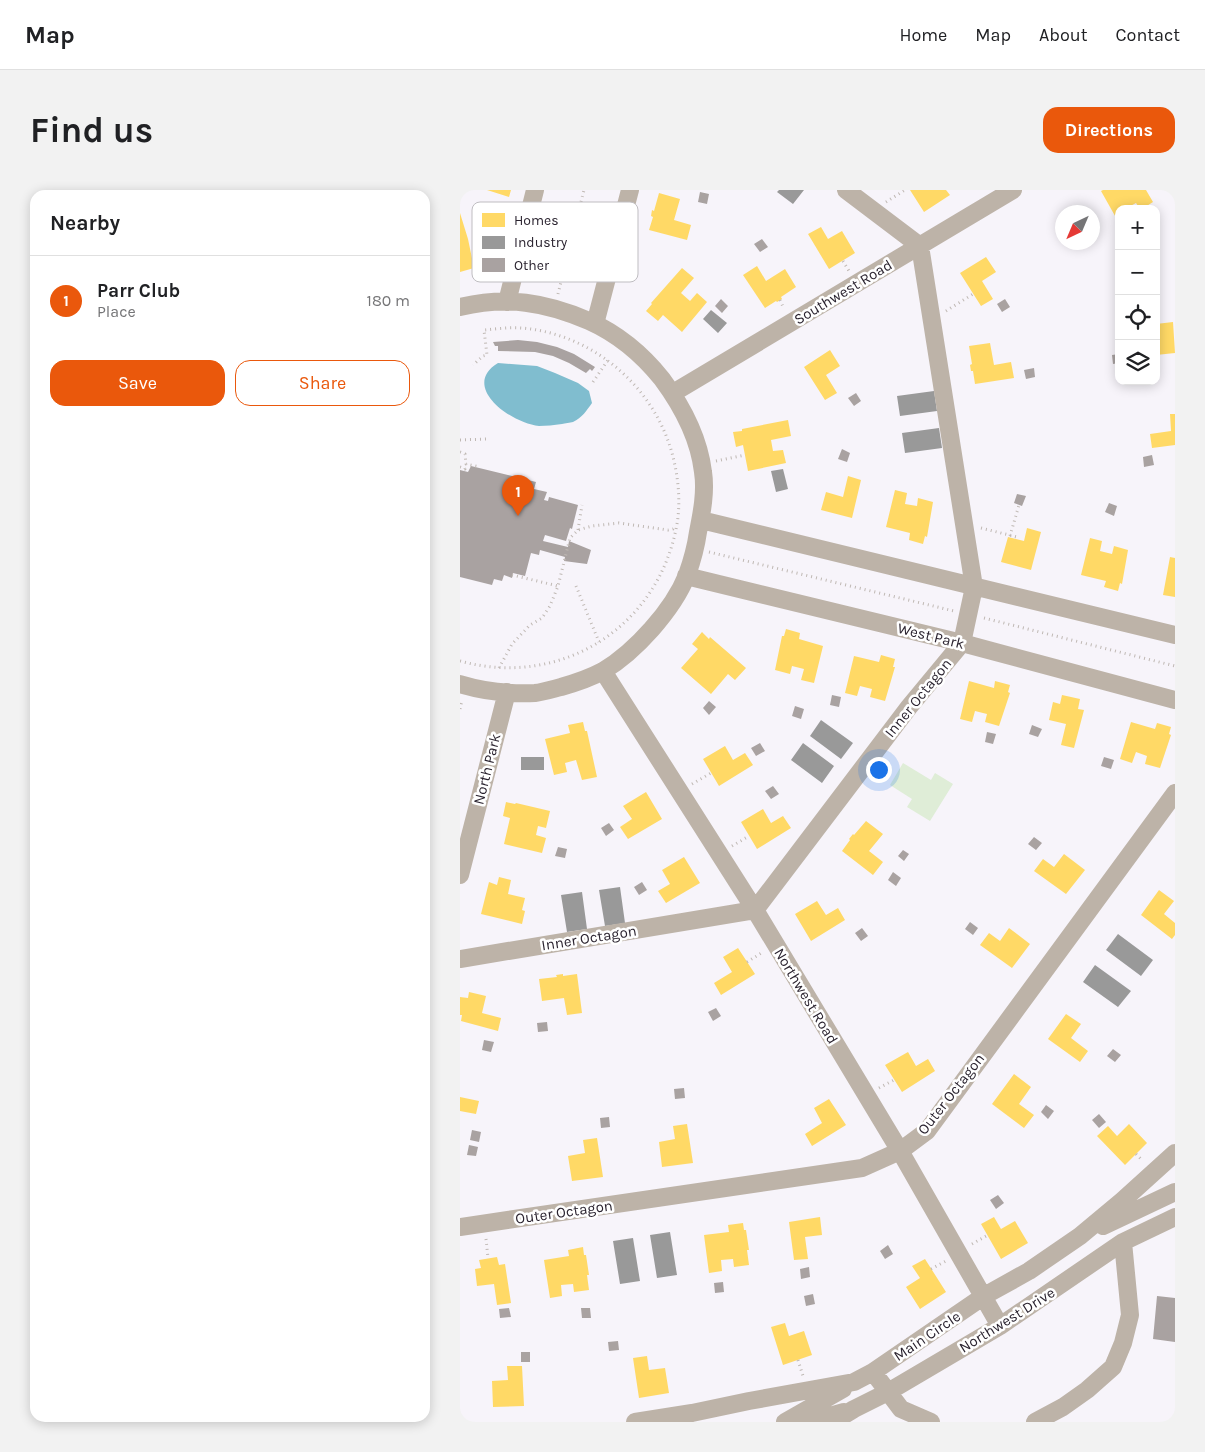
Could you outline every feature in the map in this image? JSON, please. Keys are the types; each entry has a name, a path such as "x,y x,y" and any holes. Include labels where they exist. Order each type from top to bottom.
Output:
{"street":[{"path":"846,190 920,246"},
{"name":"Southwest Road","path":"673,393 1014,190"},
{"name":"Inner Octagon","path":"460,959 755,910 909,707 962,643 974,587 920,246"},
{"path":"507,302 512,282"},
{"path":"595,324 606,282"},
{"path":"460,308 494,302 526,302 554,308 595,324 630,346 648,362 673,393 690,426 704,472 701,520 686,576 671,605 640,642 603,670 578,682 554,689 536,692 507,692 460,684"},
{"path":"701,520 1175,635"},
{"name":"West Park","path":"686,576 962,643 1175,700"},
{"name":"Northwest Road","path":"603,670 755,910 900,1151 1000,1326"},
{"name":"North Park","path":"460,874 507,692"},
{"name":"Outer Octagon","path":"460,1227 862,1168 900,1151 927,1131 1175,794"},
{"name":"Main Circle","path":"634,1422 692,1414 749,1401 854,1382 874,1372 984,1296 1029,1272 1080,1236 1175,1153"},
{"path":"1080,1236 1174,1192"},
{"path":"1035,1422 1063,1407 1087,1390 1113,1367 1123,1343 1130,1315 1123,1242 1174,1192"},
{"name":"Northwest Drive","path":"833,1422 1000,1326 1123,1242 1175,1217"},
{"path":"874,1372 900,1409 931,1422"},
{"path":"785,1422 854,1382"},
{"path":"809,1422 854,1409"}],"path":[{"path":"554,308 561,282"},
{"path":"932,320 973,294"},
{"path":"460,661 498,668 534,667 568,658 600,642 631,616 656,582 670,552 677,523 677,476 669,441 659,418 643,394 627,376 608,360 582,345 562,337 522,328 503,328 484,330 488,355 483,356 473,365"},
{"path":"593,382 608,360"},
{"path":"460,440 486,439"},
{"path":"460,452 465,454 466,464 464,468 460,467"},
{"path":"704,472 717,461 745,455"},
{"path":"466,464 480,467"},
{"path":"578,530 582,505"},
{"path":"1010,536 1019,505"},
{"path":"498,668 512,644 530,626 542,618 550,606 558,586 570,538 578,530 592,526 619,523 673,530 677,523"},
{"path":"964,524 1017,538 1017,540"},
{"path":"695,548 1175,666"},
{"path":"512,575 558,586"},
{"path":"576,586 600,642"}],"green space":[{"path":"903,763 931,780 935,773 953,784 930,821 907,807 912,799 890,785"}],"water":[{"path":"498,363 537,366 555,373 578,383 589,391 592,403 582,416 572,422 539,426 515,418 493,402 487,392 484,382 488,372"}],"building: Homes":[{"path":"487,190 511,190 509,197"},
{"path":"910,190 946,190 950,195 924,212"},
{"path":"1146,190 1153,202 1148,205 1137,205 1136,203 1132,205 1115,205 1115,216 1101,191"},
{"path":"659,193 680,199 674,220 691,225 687,240 649,230 653,217 651,216 652,210 654,211"},
{"path":"460,213 468,239 472,269 460,272"},
{"path":"821,227 828,239 842,231 855,253 829,269 808,234"},
{"path":"986,257 996,272 982,281 993,299 981,306 960,273"},
{"path":"757,266 766,281 785,269 796,287 781,297 782,299 765,308 743,275"},
{"path":"682,268 694,278 681,293 690,301 697,293 707,302 682,332 663,315 658,321 646,311"},
{"path":"1173,322 1175,353 1160,355 1160,324"},
{"path":"990,343 994,365 1011,362 1014,378 975,384 970,365 972,364 969,346"},
{"path":"830,350 840,366 826,375 837,393 825,400 804,367"},
{"path":"1170,414 1175,414 1175,445 1152,448 1150,434 1171,431"},
{"path":"788,420 791,436 771,440 773,451 783,450 786,463 748,471 743,445 736,447 733,432"},
{"path":"848,476 861,480 852,518 821,510 826,492 843,497"},
{"path":"895,490 907,493 905,504 917,506 918,498 933,502 927,537 925,536 923,544 909,540 910,533 886,527"},
{"path":"1027,528 1041,532 1031,570 1001,562 1008,537 1024,541"},
{"path":"1090,538 1102,541 1100,551 1112,554 1114,546 1128,550 1122,584 1120,583 1118,591 1104,587 1106,581 1081,575"},
{"path":"1170,557 1175,558 1175,597 1163,595"},
{"path":"786,629 800,633 799,639 823,646 814,683 801,680 804,669 792,666 790,674 775,670 782,636 784,636"},
{"path":"702,632 746,668 735,680 728,674 711,694 681,668 698,649 692,644"},
{"path":"881,655 895,659 893,667 895,667 885,701 870,697 872,689 860,686 857,696 845,693 854,656 879,662"},
{"path":"969,681 994,688 995,681 1010,685 1008,692 1010,693 999,726 985,722 987,714 975,711 972,722 960,719"},
{"path":"1062,695 1080,699 1078,709 1084,710 1074,748 1061,745 1066,724 1049,720 1053,702 1060,704"},
{"path":"583,722 585,731 587,731 597,777 582,780 576,760 565,763 567,772 554,775 545,739 570,733 568,725"},
{"path":"1131,722 1155,729 1157,723 1171,727 1169,734 1171,735 1160,768 1145,764 1147,756 1136,752 1132,763 1120,759"},
{"path":"725,746 733,760 745,753 753,765 719,786 703,759"},
{"path":"646,792 662,819 628,839 620,827 632,819 623,806"},
{"path":"506,802 550,811 546,828 538,826 536,835 546,838 542,853 504,844 510,818 503,816"},
{"path":"763,809 771,823 783,816 791,828 757,849 741,822"},
{"path":"866,821 883,834 869,851 883,862 873,875 842,851 853,834"},
{"path":"1064,854 1085,870 1066,894 1034,871 1043,859 1054,867"},
{"path":"684,857 700,883 666,903 658,891 670,884 662,870"},
{"path":"499,877 511,880 508,894 525,898 522,910 525,911 522,924 481,914 489,882 497,885"},
{"path":"1159,890 1174,901 1164,914 1175,923 1175,935 1172,939 1141,915"},
{"path":"817,901 826,915 838,908 845,920 811,941 795,914"},
{"path":"1009,928 1030,944 1012,968 980,945 989,933 1000,941"},
{"path":"738,948 755,974 721,995 714,983 732,972 723,957"},
{"path":"563,974 563,976 577,974 582,1013 567,1015 564,998 542,1001 539,979 557,977 556,975"},
{"path":"469,992 486,996 482,1013 501,1018 498,1031 461,1021 460,997 468,998"},
{"path":"1066,1014 1081,1024 1071,1038 1088,1051 1080,1062 1048,1039"},
{"path":"908,1052 916,1066 928,1059 935,1071 902,1092 885,1065"},
{"path":"1014,1074 1031,1087 1019,1104 1034,1115 1024,1128 992,1104"},
{"path":"460,1097 479,1101 476,1114 460,1111"},
{"path":"829,1099 846,1125 812,1146 805,1134 822,1123 814,1108"},
{"path":"687,1124 693,1163 662,1167 659,1142 675,1139 673,1126"},
{"path":"1129,1124 1147,1143 1125,1165 1097,1136 1108,1126 1117,1136"},
{"path":"597,1138 603,1177 572,1181 568,1156 585,1153 583,1140"},
{"path":"820,1217 822,1235 805,1237 808,1259 794,1260 789,1222"},
{"path":"994,1217 1001,1229 1015,1221 1028,1243 1001,1259 981,1224"},
{"path":"743,1223 749,1250 747,1250 749,1265 734,1267 733,1259 721,1260 722,1271 709,1273 704,1235 729,1232 728,1225"},
{"path":"583,1247 589,1275 587,1275 589,1290 574,1292 573,1284 561,1285 562,1296 550,1298 544,1260 569,1256 568,1250"},
{"path":"497,1257 499,1265 505,1264 511,1303 497,1305 494,1284 477,1286 475,1269 481,1268 479,1260"},
{"path":"925,1259 946,1292 920,1309 906,1287 920,1278 912,1266"},
{"path":"785,1323 789,1336 804,1331 812,1355 783,1365 771,1327"},
{"path":"647,1356 649,1370 665,1368 669,1393 639,1398 633,1358"},
{"path":"507,1366 522,1366 524,1406 493,1407 492,1381 508,1380"}],"building: Industry":[{"path":"779,190 804,190 793,204 777,192"},
{"path":"711,310 727,323 718,333 703,319"},
{"path":"934,391 937,411 900,416 897,396"},
{"path":"939,428 942,448 905,453 902,433"},
{"path":"783,469 788,489 776,492 771,471"},
{"path":"821,720 853,743 841,759 810,736"},
{"path":"803,743 834,766 822,783 791,760"},
{"path":"521,757 544,757 544,770 521,770"},
{"path":"620,887 625,923 605,926 599,890"},
{"path":"582,892 587,929 567,932 561,895"},
{"path":"1118,934 1153,960 1141,976 1106,950"},
{"path":"1095,965 1131,991 1118,1007 1083,982"},
{"path":"670,1232 677,1275 657,1278 650,1235"},
{"path":"633,1238 640,1281 620,1284 613,1241"}],"building: Other":[{"path":"700,192 709,194 707,204 698,202"},
{"path":"762,239 768,247 760,252 754,244"},
{"path":"721,299 728,306 722,313 715,306"},
{"path":"1005,299 1010,307 1002,312 997,304"},
{"path":"518,340 557,347 574,354 595,367 592,371 590,369 586,373 553,356 535,352 498,351 498,346 495,346 493,342"},
{"path":"1112,355 1115,355 1115,364 1113,364"},
{"path":"1034,368 1035,377 1026,379 1024,370"},
{"path":"856,393 861,401 854,406 848,398"},
{"path":"842,449 850,453 847,462 838,459"},
{"path":"1152,455 1154,465 1144,467 1143,457"},
{"path":"471,466 536,482 534,489 547,492 544,500 548,501 549,497 578,505 572,529 570,528 566,541 545,535 543,541 568,547 569,541 591,550 587,564 564,561 565,557 540,550 539,555 531,553 525,576 513,573 512,578 504,575 502,581 494,579 492,585 460,577 460,470 468,472"},
{"path":"1017,494 1026,496 1022,506 1014,503"},
{"path":"1109,503 1117,506 1114,516 1105,512"},
{"path":"832,695 841,697 839,707 830,705"},
{"path":"709,701 716,707 709,715 703,708"},
{"path":"795,706 804,709 801,719 792,716"},
{"path":"1032,725 1042,729 1038,737 1029,734"},
{"path":"987,732 996,734 993,744 985,742"},
{"path":"760,743 765,751 756,756 751,748"},
{"path":"1104,757 1114,760 1111,769 1101,766"},
{"path":"773,786 779,794 771,799 765,791"},
{"path":"609,823 614,830 606,836 601,828"},
{"path":"1034,837 1042,843 1036,850 1028,844"},
{"path":"558,847 567,849 565,858 555,856"},
{"path":"903,850 909,854 904,861 898,856"},
{"path":"893,872 901,878 896,886 888,880"},
{"path":"642,882 647,890 639,895 634,887"},
{"path":"970,922 978,928 973,935 965,929"},
{"path":"862,928 868,936 861,941 855,933"},
{"path":"716,1008 721,1016 713,1021 708,1012"},
{"path":"547,1022 548,1031 538,1032 537,1023"},
{"path":"484,1040 494,1042 491,1052 482,1050"},
{"path":"1113,1049 1121,1055 1115,1062 1107,1056"},
{"path":"684,1088 685,1098 675,1099 674,1089"},
{"path":"1046,1105 1054,1111 1048,1119 1041,1112"},
{"path":"1099,1114 1106,1122 1099,1128 1092,1120"},
{"path":"609,1117 610,1127 601,1128 600,1118"},
{"path":"472,1130 481,1132 479,1142 470,1140"},
{"path":"469,1145 478,1147 476,1156 467,1155"},
{"path":"998,1195 1004,1203 996,1209 990,1200"},
{"path":"888,1245 893,1254 885,1259 880,1251"},
{"path":"809,1267 810,1277 801,1279 800,1269"},
{"path":"723,1282 724,1292 715,1293 714,1283"},
{"path":"813,1294 815,1304 806,1306 804,1296"},
{"path":"1157,1296 1175,1298 1175,1342 1153,1339"},
{"path":"509,1308 511,1317 500,1318 499,1309"},
{"path":"581,1308 590,1308 591,1318 582,1318"},
{"path":"618,1341 619,1350 609,1351 608,1342"},
{"path":"521,1352 530,1352 530,1362 521,1362"}],"place":[{"name":"Parr Club","path":"518,516"}]}
